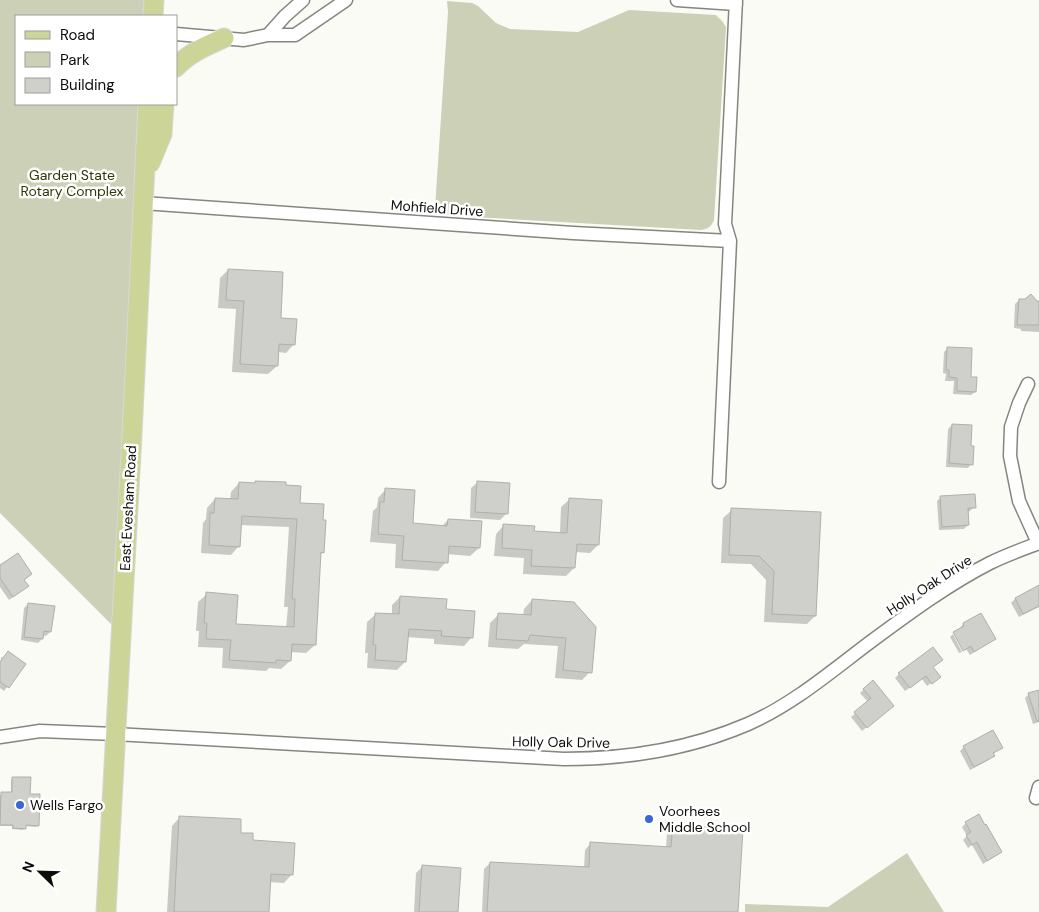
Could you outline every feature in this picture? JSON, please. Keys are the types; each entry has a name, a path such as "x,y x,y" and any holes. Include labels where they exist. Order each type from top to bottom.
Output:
{"main road":[{"path":"153,15 154,0"},
{"path":"178,65 198,50 224,38"},
{"name":"East Evesham Road","path":"106,912 148,105"},
{"path":"144,176 162,134 164,105"}],"street":[{"path":"268,35 303,0"},
{"path":"178,34 244,40 268,35 294,35 346,0"},
{"path":"677,0 736,2 725,224 730,240 719,482"},
{"name":"Mohfield Drive","path":"143,203 573,233 730,240"},
{"path":"1028,384 1011,427 1010,456 1018,501 1038,543"},
{"name":"Holly Oak Drive","path":"0,737 40,731 116,734 564,760 604,758 663,751 692,744 749,724 790,701 891,627 957,582 991,563 1038,543"}],"green space":[{"name":"Garden State Rotary Complex","path":"0,0 154,0 153,15 15,15 15,105 148,105 121,634 0,513"},
{"path":"447,1 472,3 478,6 496,23 510,29 578,32 629,10 716,15 726,27 714,220 710,226 701,230 456,216 443,214 435,208 448,12"},
{"path":"907,853 944,912 745,912 745,904 828,907"}],"building":[{"path":"228,269 283,272 281,318 297,319 295,345 279,344 278,366 240,364 244,301 226,300"},
{"path":"1031,294 1039,301 1039,325 1017,325 1019,299 1025,299"},
{"path":"947,347 972,348 971,377 977,377 976,392 957,391 957,378 949,377 949,370 946,370"},
{"path":"952,424 972,425 971,446 974,446 973,465 949,463"},
{"path":"255,481 286,482 286,485 301,486 300,503 324,504 323,520 326,520 324,553 321,552 316,645 292,644 291,661 276,660 276,663 229,660 231,640 206,639 207,623 204,623 206,592 238,595 236,624 294,627 295,599 292,599 297,519 242,516 240,547 209,545 210,513 214,513 215,498 238,499 239,482 255,483"},
{"path":"477,481 510,483 508,514 475,512"},
{"path":"385,488 415,490 413,523 447,526 448,519 482,521 480,548 449,546 448,563 402,560 404,536 378,534 380,502 384,502"},
{"path":"975,494 976,508 968,508 969,525 942,527 940,496"},
{"path":"569,498 602,500 599,545 577,544 575,568 531,566 532,550 502,548 503,524 535,526 534,531 567,533"},
{"path":"731,508 821,512 816,616 772,614 774,571 759,556 729,555"},
{"path":"18,553 32,574 24,580 29,586 13,597 0,578 0,565"},
{"path":"1039,585 1039,606 1023,614 1015,598"},
{"path":"400,596 447,599 446,609 475,611 473,638 441,636 442,631 409,629 406,662 375,660 376,645 373,645 375,613 399,614"},
{"path":"532,599 574,602 596,627 592,673 563,670 566,638 530,635 528,641 496,639 498,613 531,615"},
{"path":"28,603 55,606 51,632 44,631 43,639 24,637"},
{"path":"981,613 996,639 974,652 971,646 963,651 953,632 964,626 963,623"},
{"path":"933,647 943,660 933,667 941,677 932,684 926,676 910,688 898,673"},
{"path":"8,651 26,664 9,688 0,682 0,662"},
{"path":"873,680 894,706 867,728 854,712 871,698 863,689"},
{"path":"1039,690 1039,721 1037,721 1028,693"},
{"path":"993,730 1003,748 993,753 995,756 974,767 963,746"},
{"name":"Wells Fargo","path":"12,777 31,777 30,794 40,794 39,826 26,825 26,829 13,828 13,825 0,825 1,792 12,792"},
{"path":"979,814 1002,852 987,861 977,842 972,845 966,835 971,832 965,822"},
{"path":"179,816 241,819 241,833 253,833 253,840 295,843 293,875 271,874 269,912 174,912"},
{"path":"673,825 743,829 738,912 487,912 490,862 589,867 590,842 671,847"},
{"path":"422,865 461,868 458,912 419,912"}],"place":[{"name":"Wells Fargo","path":"20,805"},
{"name":"Voorhees Middle School","path":"649,819"}]}
